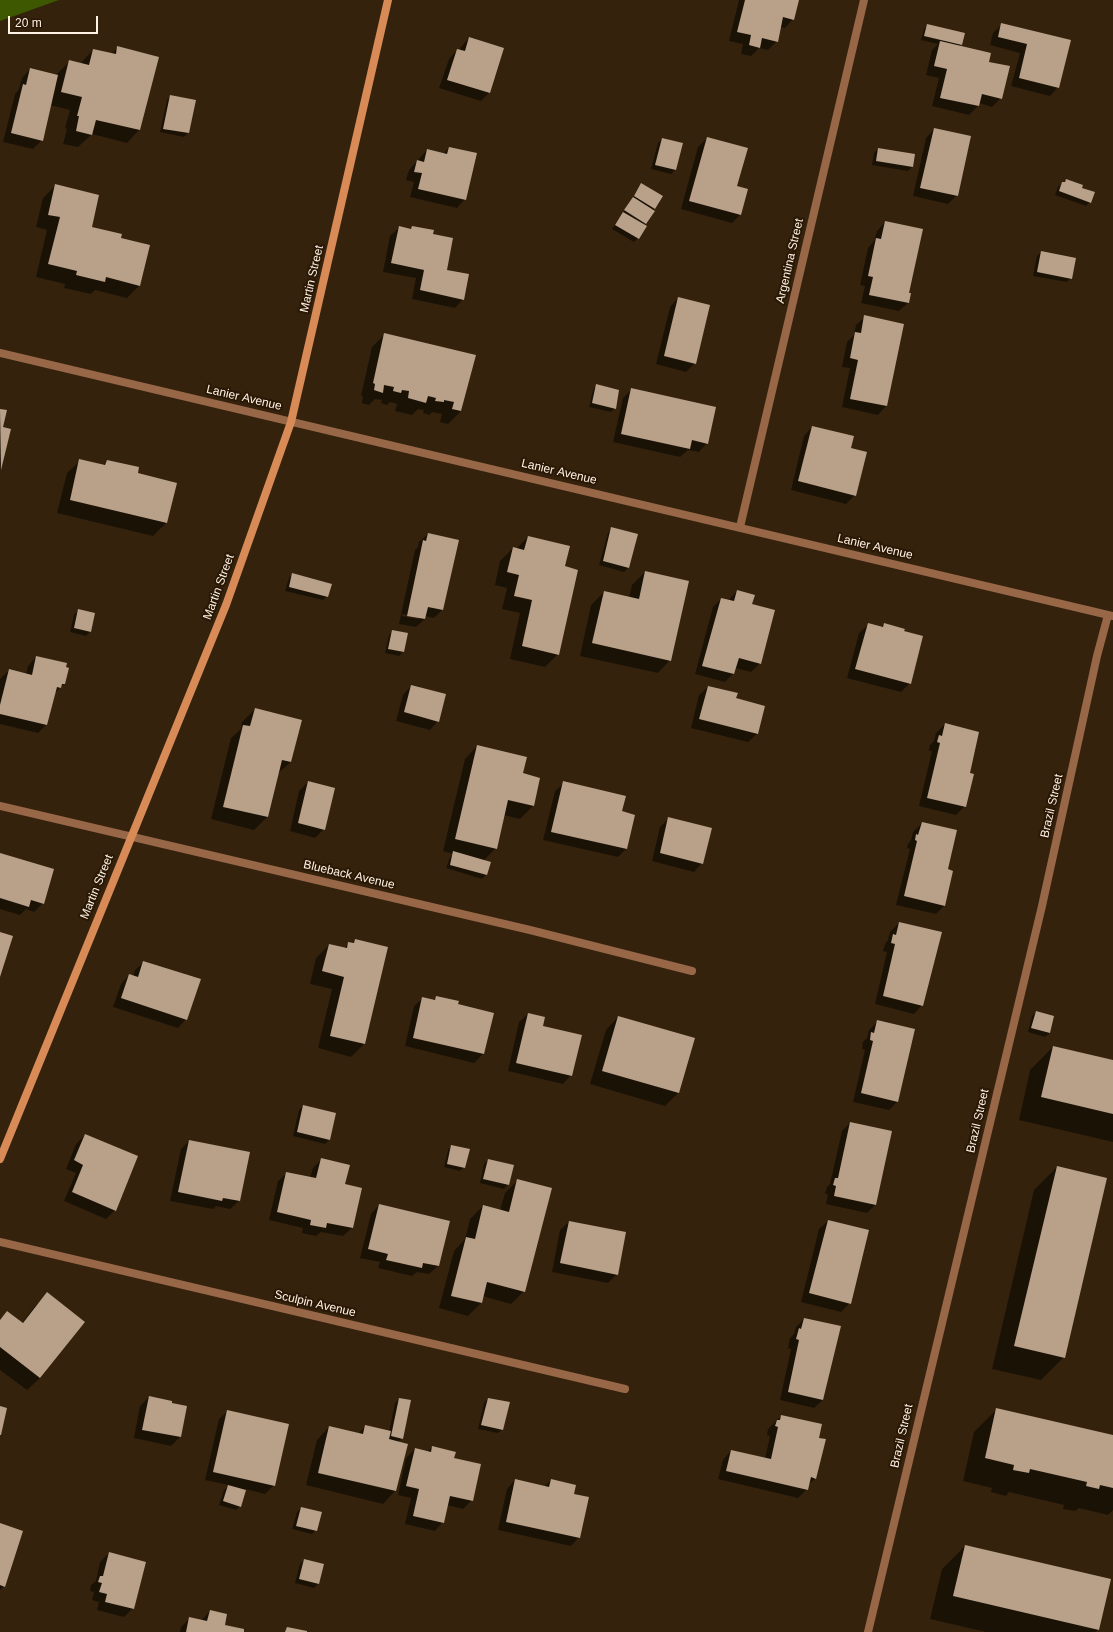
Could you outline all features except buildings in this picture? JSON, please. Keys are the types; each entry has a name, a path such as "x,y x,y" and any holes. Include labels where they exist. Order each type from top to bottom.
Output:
{"street":[{"name":"Martin Street","path":"0,1159 226,605 291,422 388,0"},
{"name":"Argentina Street","path":"740,527 864,0"},
{"name":"Lanier Avenue","path":"0,353 1111,615"},
{"name":"Brazil Street","path":"868,1632 1040,914 1097,656 1111,615"},
{"name":"Blueback Avenue","path":"0,806 530,930 692,971"},
{"name":"Sculpin Avenue","path":"0,1242 625,1389"}],"green space":[{"path":"0,0 59,0 0,21"}]}
